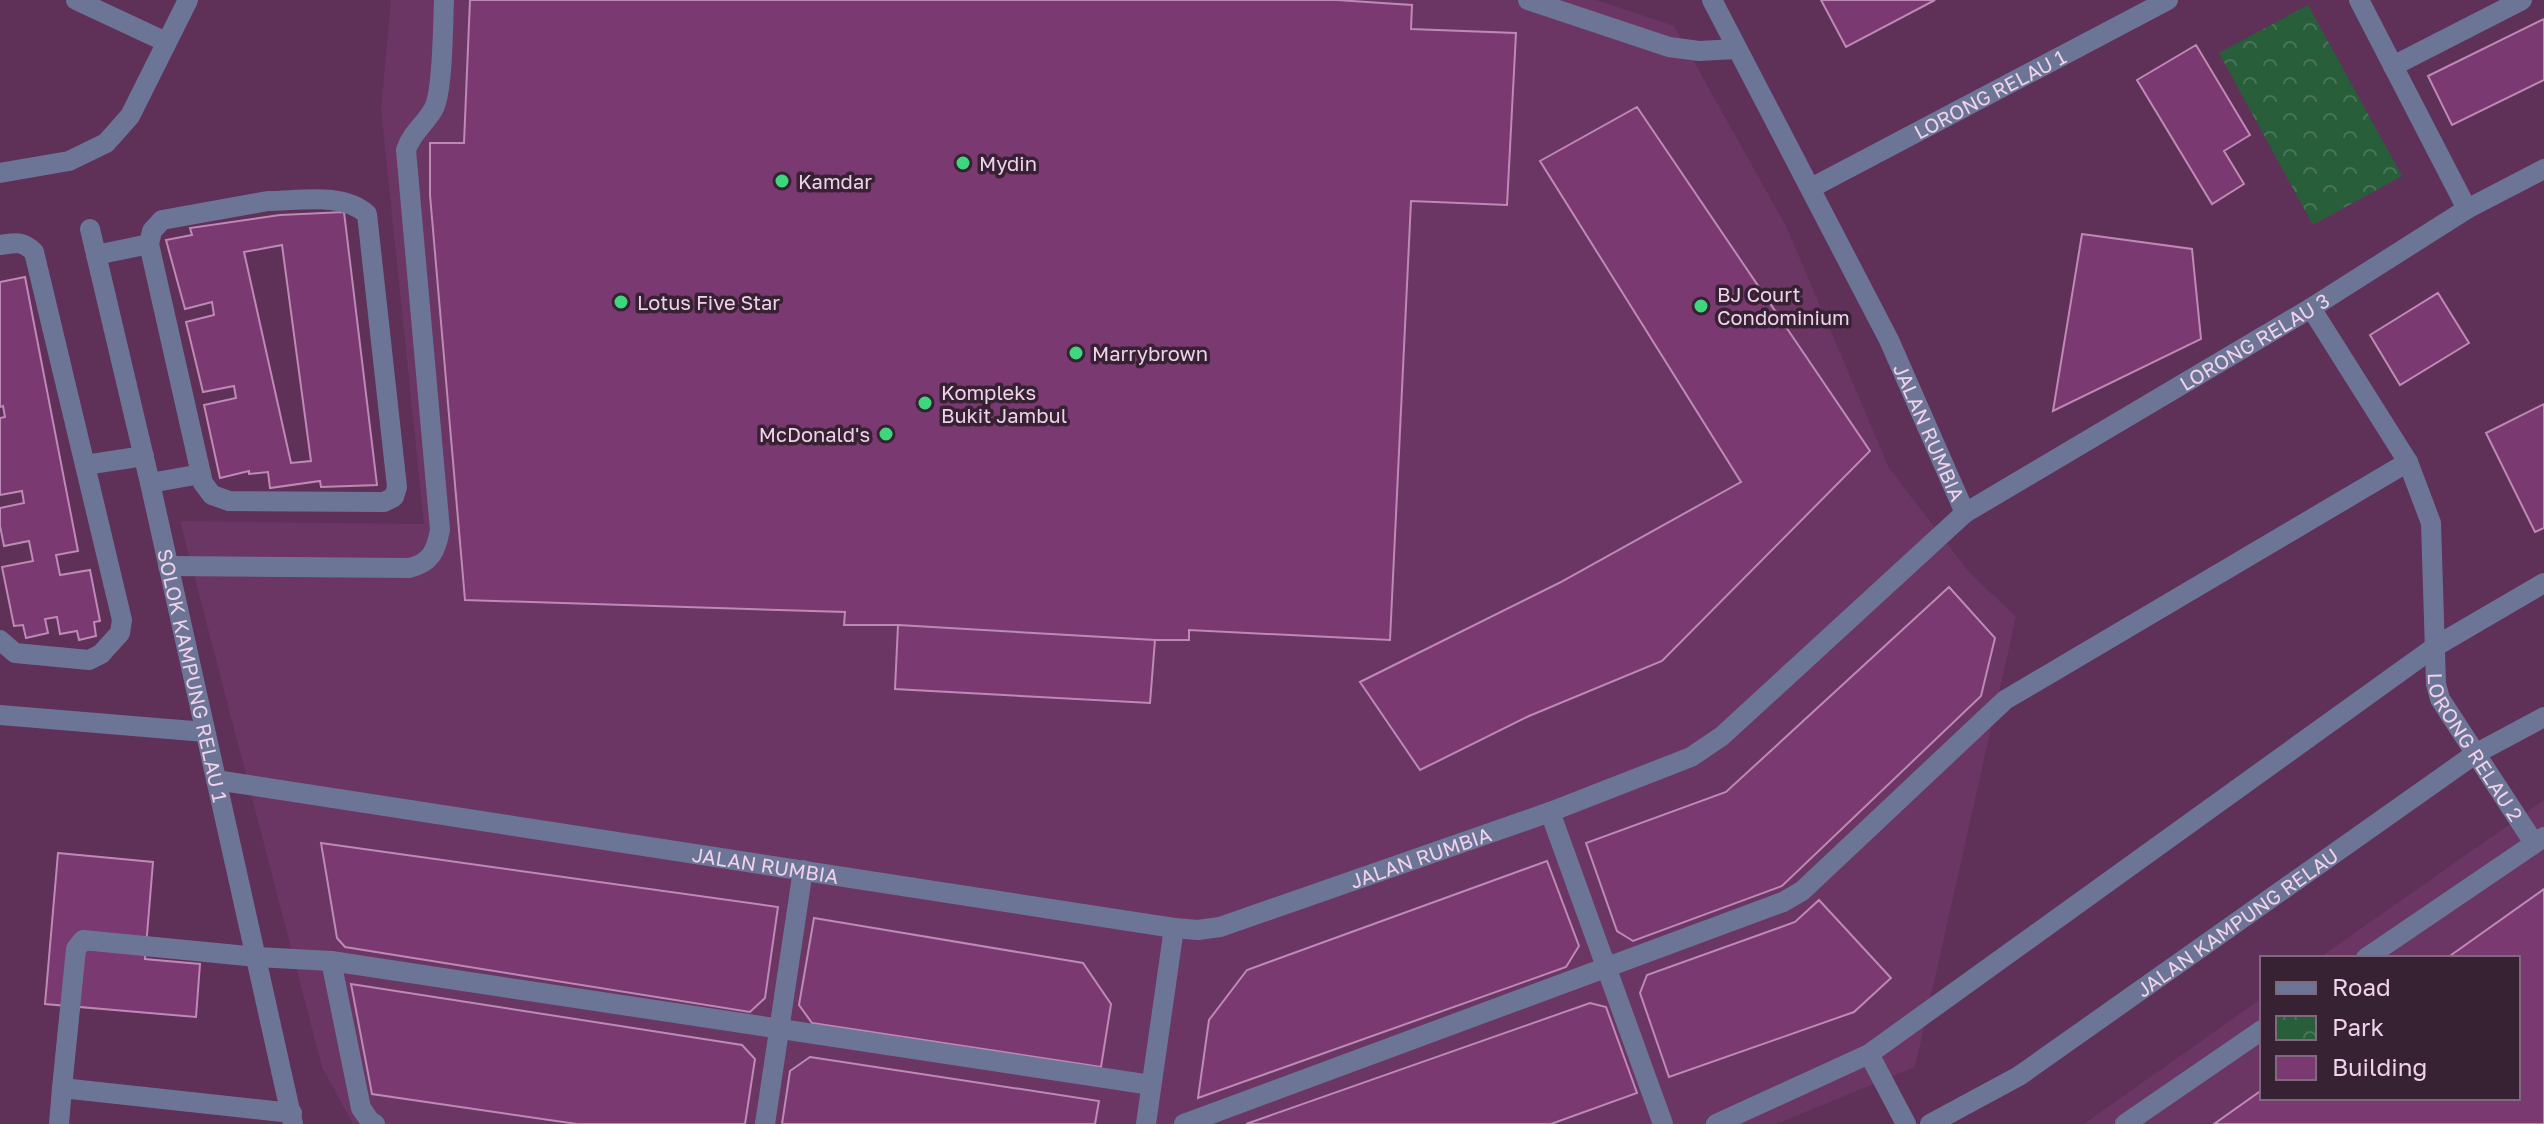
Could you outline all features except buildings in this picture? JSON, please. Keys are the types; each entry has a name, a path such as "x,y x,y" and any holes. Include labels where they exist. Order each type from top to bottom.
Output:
{"street":[{"path":"76,0 166,42"},
{"path":"0,173 69,161 106,143 130,116 188,0"},
{"path":"168,566 409,568 431,558 437,546 440,530 406,150 412,135 434,108 438,92 444,0"},
{"path":"1528,0 1669,47 1699,51 1736,49"},
{"name":"JALAN RUMBIA","path":"216,780 1198,930 1220,927 1550,812 1691,757 1722,736 1965,513 1889,340 1712,0"},
{"name":"LORONG RELAU 1","path":"1811,188 2168,0"},
{"path":"2359,0 2467,209"},
{"path":"2393,66 2522,0"},
{"name":"LORONG RELAU 3","path":"1965,513 2311,308 2467,209 2544,169"},
{"path":"268,201 341,201 358,206 367,214 397,487 394,497 384,502 229,501 212,495 203,483 149,244 152,231 162,220 268,201"},
{"name":"SOLOK KAMPUNG RELAU 1","path":"90,229 144,456 292,1119"},
{"path":"0,245 27,244 34,252 122,620 120,633 101,654 89,660 15,653 0,640"},
{"path":"96,255 149,244"},
{"name":"LORONG RELAU 2","path":"2311,308 2408,462 2431,523 2436,684 2440,699 2475,754 2539,840"},
{"path":"85,465 144,456"},
{"path":"1184,1124 1783,902 1802,891 2005,700 2408,462"},
{"path":"150,483 201,474"},
{"path":"1716,1124 1869,1054 2436,646 2544,583"},
{"path":"0,715 205,732"},
{"name":"JALAN KAMPUNG RELAU","path":"1930,1124 2019,1076 2475,754 2544,717"},
{"path":"1550,812 1663,1124"},
{"path":"2369,956 2539,840"},
{"path":"765,1124 803,870"},
{"path":"1146,1124 1174,928"},
{"path":"59,1124 76,949 83,940 331,961 1151,1085"},
{"path":"331,961 361,1108 375,1124"},
{"path":"2125,1124 2260,1031"},
{"path":"1869,1054 1906,1124"},
{"path":"62,1088 292,1119"}],"shaded area":[{"name":"Kompleks Bukit Jambul","path":"391,0 1596,0 1674,26 1787,228 1889,468 1969,572 2016,617 1915,1067 1776,1124 353,1124 322,1067 180,521 424,524 381,109"},
{"path":"2544,800 2544,1124 2084,1124 2260,999 2260,1100 2520,1100 2520,956 2322,956"}],"green space":[{"path":"2308,5 2402,176 2313,225 2219,53"}],"place":[{"name":"Mydin","path":"963,163"},
{"name":"Kamdar","path":"782,181"},
{"name":"Lotus Five Star","path":"621,302"},
{"name":"BJ Court Condominium","path":"1701,306"},
{"name":"Marrybrown","path":"1076,353"},
{"name":"Kompleks Bukit Jambul","path":"925,403"},
{"name":"McDonald's","path":"886,434"}]}
